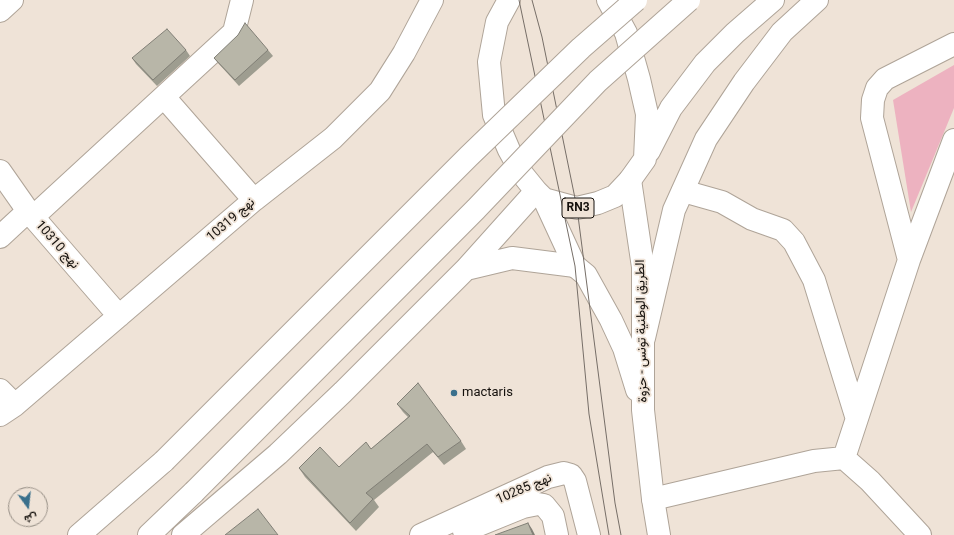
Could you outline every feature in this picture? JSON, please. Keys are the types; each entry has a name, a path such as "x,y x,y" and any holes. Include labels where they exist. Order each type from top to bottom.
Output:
{"main road":[{"path":"0,11 12,0"},
{"path":"0,237 30,214 164,97 234,32 242,0"},
{"name":"نهج 10319","path":"7,410 254,200 333,138 380,91 404,53 432,0"},
{"name":"RN3","path":"509,0 497,22 489,62 494,115 509,150 523,175 540,195 577,208 598,203 615,196 630,180 645,159"},
{"path":"608,0 626,33 647,114 645,159"},
{"path":"618,0 620,23"},
{"path":"79,535 164,461 475,151 581,48 636,0"},
{"path":"149,535 194,492 476,209 598,82 689,0"},
{"path":"645,159 671,108 705,63 735,32 773,0"},
{"path":"644,338 674,210 706,139 744,82 782,32 817,0"},
{"path":"909,260 872,118 873,100 877,88 885,79 954,44"},
{"path":"164,97 254,200"},
{"path":"844,458 856,416 909,260 954,140"},
{"name":"نهج 10310","path":"0,171 30,214 119,316"},
{"name":"الطريق الوطنية تونس - حزوة","path":"630,180 643,267 643,410 653,499 659,535"},
{"path":"683,191 722,202 752,219 783,230 794,242 814,280 856,416"},
{"path":"183,535 278,454 540,195"},
{"name":"الطريق الوطنية تونس - حزوة","path":"540,195 575,266 586,275 611,320 624,348 643,410"},
{"path":"466,269 512,258 575,266"},
{"path":"0,390 7,410"},
{"path":"653,499 814,461 844,458 870,481 920,535"},
{"name":"نهج 10285","path":"421,535 548,477 564,473 571,475 575,481 589,535"},
{"path":"454,535 523,507 538,504 544,505 555,525"}],"shaded area":[{"path":"954,65 954,108 911,212 893,100"}],"building":[{"path":"245,23 268,50 235,80 214,58 238,35"},
{"path":"167,29 186,50 153,80 132,58"},
{"path":"418,383 461,441 438,457 427,444 366,493 373,499 350,523 299,468 320,447 339,467 366,442 371,449 410,416 397,404"},
{"path":"258,509 278,535 225,535"},
{"path":"528,523 533,535 495,535"}],"tram line":[{"path":"519,0 575,266 589,414 609,535"},
{"path":"532,0 542,37 577,208 615,503 621,535"}],"place":[{"name":"mactaris","path":"454,393"}]}
